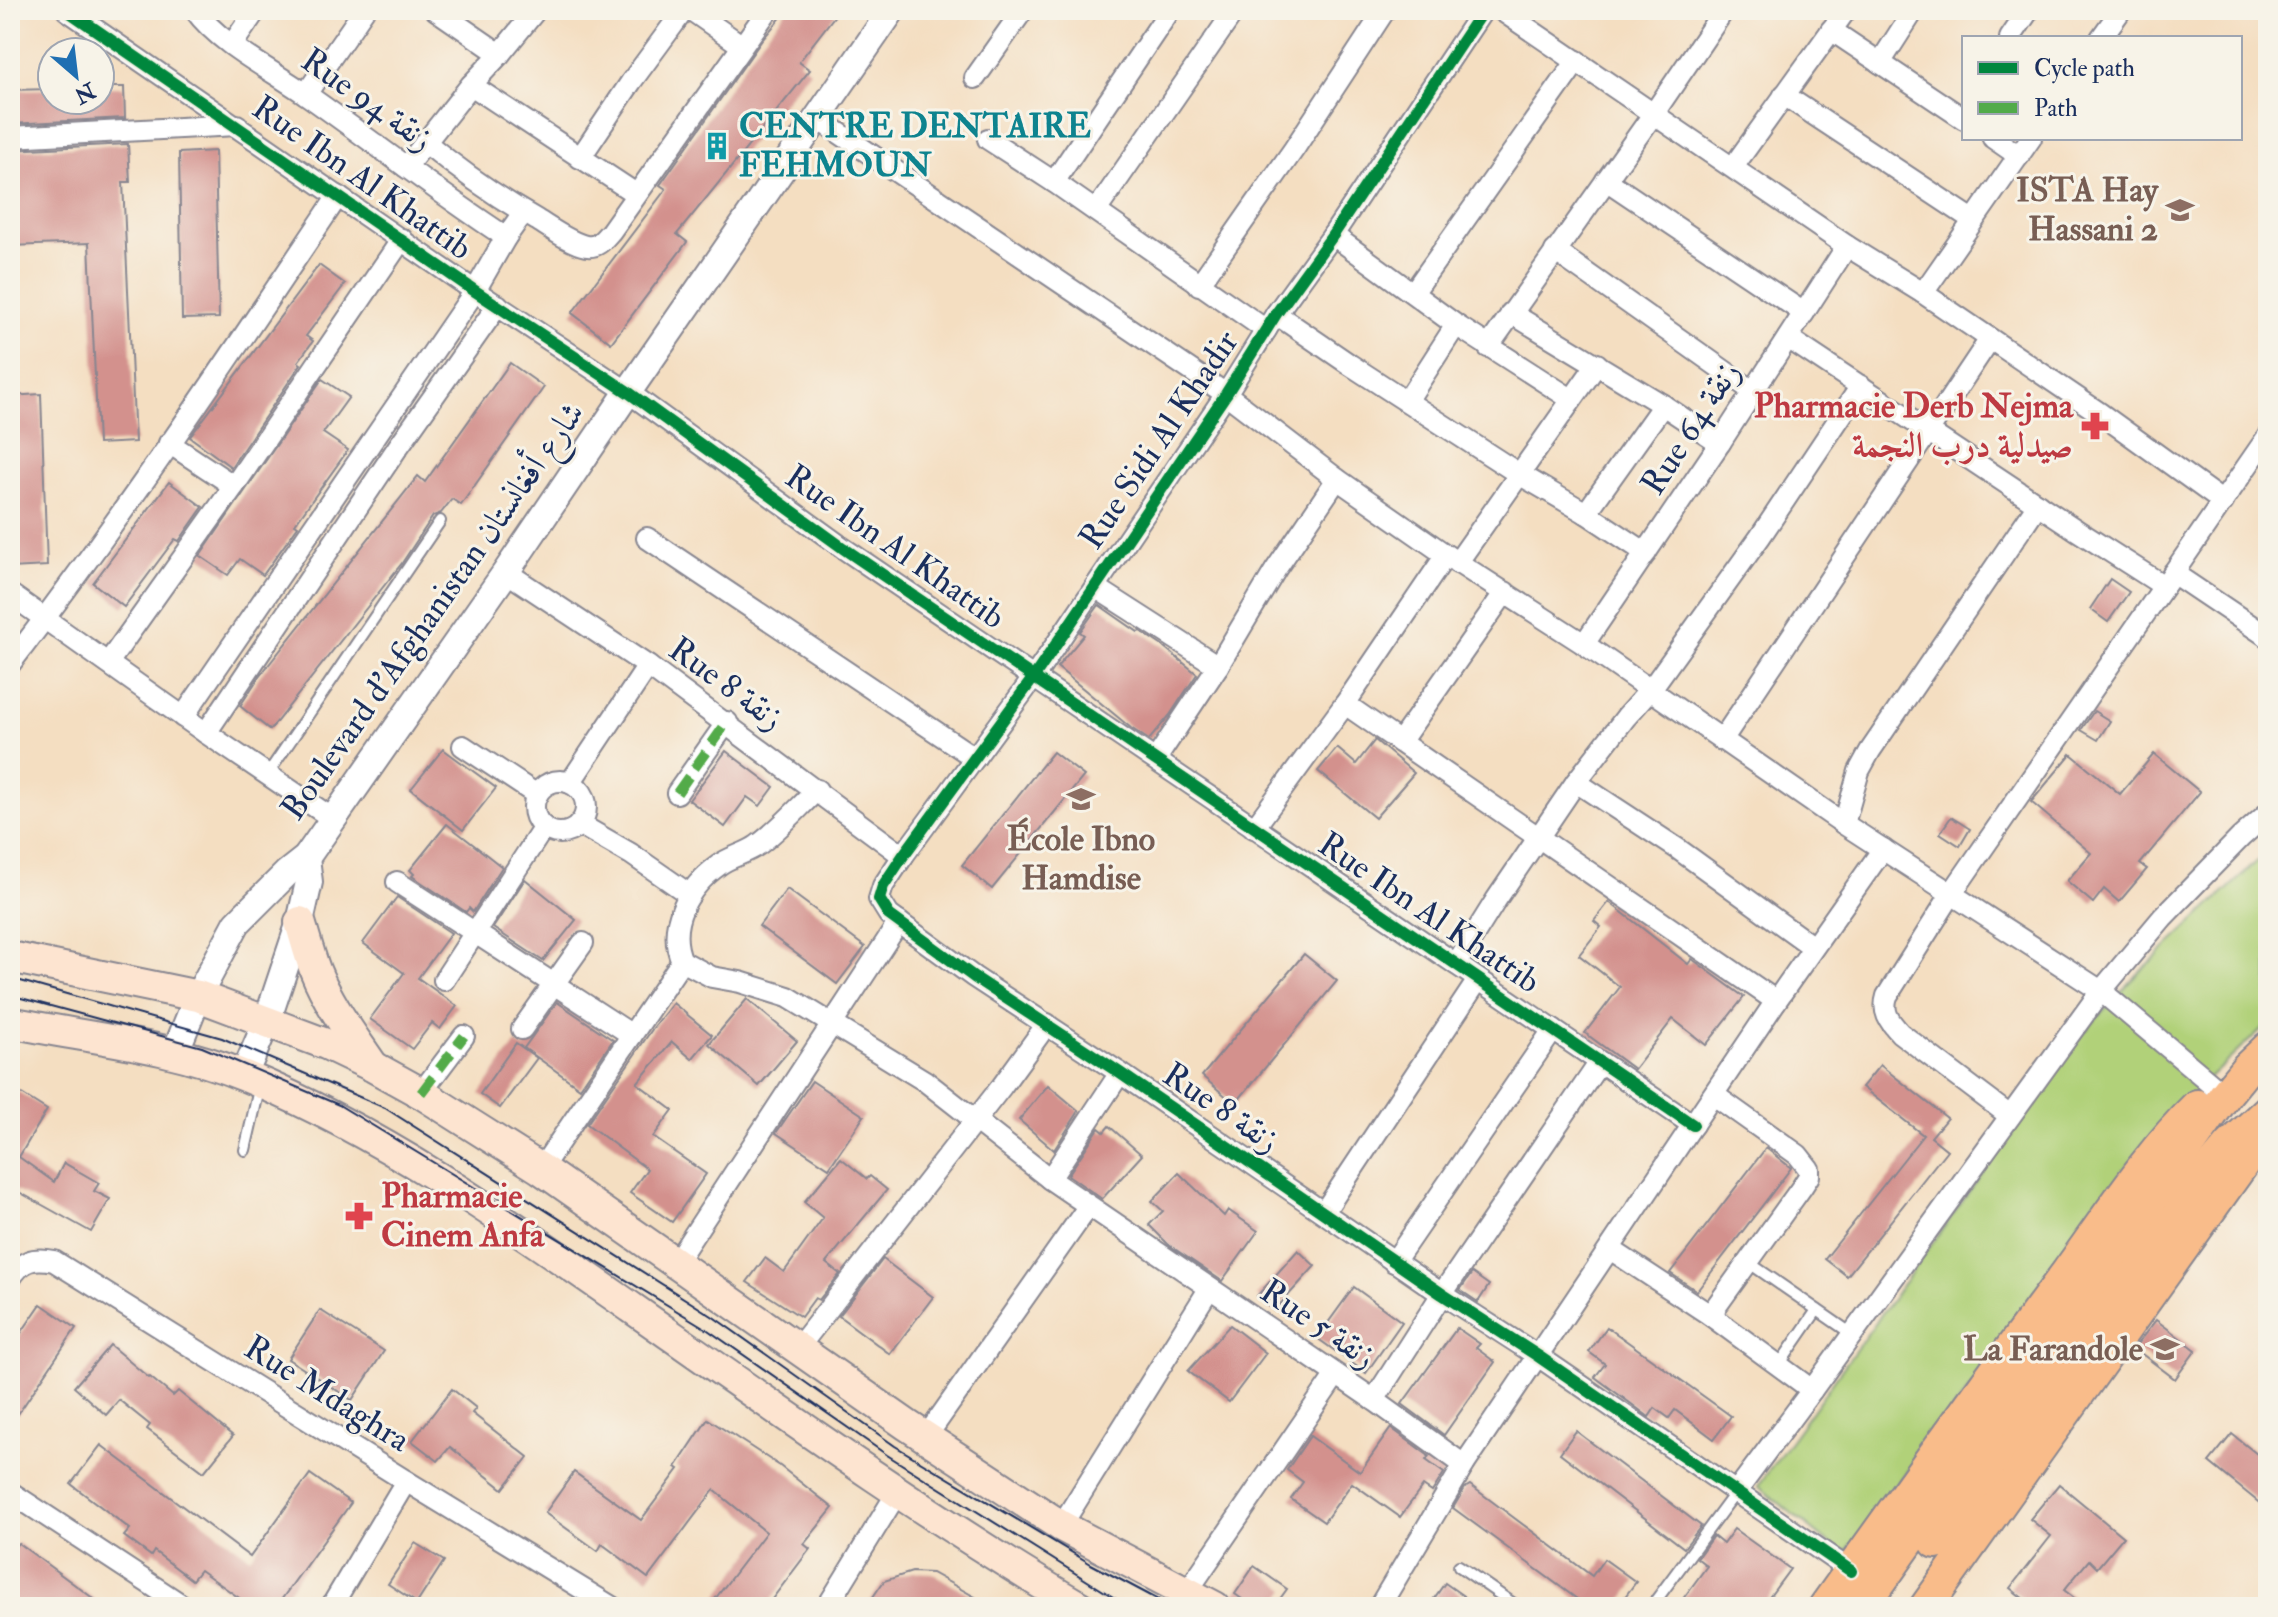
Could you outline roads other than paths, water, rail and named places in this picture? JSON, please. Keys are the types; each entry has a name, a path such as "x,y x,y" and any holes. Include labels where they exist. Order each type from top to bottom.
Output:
{"main road":[{"path":"300,922 325,991 374,1067"},
{"path":"10,957 198,996 326,1044 374,1067 541,1169 926,1437 1061,1526 1215,1607"},
{"path":"10,1022 175,1053 252,1079 354,1128 528,1235 897,1493 1080,1607"},
{"path":"1825,1607 2151,1160 2182,1121 2258,1058"},
{"path":"1862,1607 2221,1091"},
{"path":"1926,1607 2258,1162 2268,1111"},
{"path":"1889,1607 2139,1259 2230,1146 2268,1111"}],"street":[{"name":"Rue 94 زنقة","path":"195,10 232,45 506,237"},
{"path":"232,45 256,10"},
{"path":"306,94 364,10"},
{"path":"436,10 500,54"},
{"path":"406,167 536,10"},
{"path":"580,158 684,10"},
{"path":"691,10 741,45"},
{"path":"425,142 523,213 586,246 598,244 611,231 768,10"},
{"name":"Boulevard d'Afghanistan شارع أفغانستان","path":"175,1053 198,996 237,923 306,858 892,10"},
{"path":"975,78 1023,10"},
{"path":"1054,182 1170,10"},
{"path":"1096,211 1235,10"},
{"path":"1199,285 1294,149 1385,10"},
{"name":"Rue Sidi Al Khadir","path":"879,899 883,886 903,856 1034,677 1483,10"},
{"path":"1501,10 1847,246 1923,293 2101,414 2223,502"},
{"path":"1488,347 1724,10"},
{"path":"1733,167 1846,10"},
{"path":"1880,63 1914,10"},
{"path":"2011,36 2029,10"},
{"path":"2102,36 2121,10"},
{"name":"Rue Ibn Al Khattib","path":"80,13 475,291 628,392 843,548 1693,1125"},
{"path":"1831,30 1962,112"},
{"path":"1413,293 1577,61"},
{"path":"471,85 636,194"},
{"path":"1784,95 1973,220"},
{"path":"817,118 1226,394 1337,479 1451,559 1651,689 1844,824 2101,991 2221,1091"},
{"path":"10,137 237,125"},
{"path":"988,139 1199,285 1349,364 1646,553"},
{"path":"1996,140 2019,156"},
{"path":"1923,293 2030,140"},
{"path":"1606,180 1804,313"},
{"path":"10,664 169,443 338,196"},
{"path":"183,717 475,291 523,213"},
{"path":"1333,235 1456,325 1571,399"},
{"path":"108,663 234,486 402,239"},
{"name":"Rue 64 زنقة","path":"1584,644 1754,392 1847,246"},
{"path":"1555,251 1754,392"},
{"path":"206,733 398,447 498,305"},
{"path":"1511,313 1720,443"},
{"path":"1407,401 1456,325"},
{"path":"1788,338 2038,504 2268,637"},
{"path":"1722,740 1990,339"},
{"path":"1254,828 1451,559 1489,519 1597,364"},
{"path":"1456,964 1576,782 1651,689 1760,537 1861,386"},
{"path":"1586,513 1663,405"},
{"path":"377,434 398,447"},
{"path":"2010,1116 1907,1040 1886,1016 1884,1005 1887,996 1952,893 2268,436"},
{"path":"169,443 234,486"},
{"path":"1156,759 1337,479"},
{"path":"1844,824 1859,771 1870,751 2038,504"},
{"path":"647,538 975,758"},
{"name":"Rue 8 زنقة","path":"506,572 727,722 903,856"},
{"path":"1095,587 1218,666"},
{"path":"1400,742 1505,592"},
{"path":"10,594 333,819"},
{"path":"570,783 648,666"},
{"path":"1345,704 1776,1001"},
{"path":"677,793 727,722"},
{"path":"463,746 537,795"},
{"path":"1576,782 1678,849 1813,947"},
{"path":"551,783 570,783 581,791 586,805 579,824 562,833 544,827 535,813 537,795 551,783"},
{"path":"541,1169 682,961 675,942 676,922 690,895 718,865 757,846 817,790"},
{"path":"1736,1492 2101,991 2163,917 2268,813"},
{"path":"579,824 631,854 690,895"},
{"path":"444,980 544,827"},
{"path":"1379,1607 1464,1465 1776,1001 1883,849"},
{"name":"Boulevard d'Afghanistan شارع أفغانستان","path":"252,1079 267,1021 300,922 309,882 306,858"},
{"path":"397,882 632,1035"},
{"name":"Rue 8 زنقة","path":"879,899 884,910 974,977 1538,1356 1851,1571"},
{"path":"676,1262 899,922"},
{"path":"522,1029 583,943"},
{"name":"Rue 5 زنقة","path":"682,961 712,977 788,997 925,1081 1088,1207 1374,1400 1600,1062"},
{"path":"1324,1212 1478,980"},
{"path":"798,1348 1047,1024"},
{"path":"1394,1262 1553,1030"},
{"path":"421,1093 464,1036"},
{"path":"1050,1179 1120,1073"},
{"path":"1710,1315 1809,1176 1809,1169 1798,1155 1714,1095"},
{"path":"926,1437 1088,1207"},
{"path":"1610,1249 1710,1315 1812,1390"},
{"name":"Rue Mdaghra","path":"10,1279 24,1262 34,1258 54,1261 612,1607"},
{"path":"1061,1526 1209,1289"},
{"path":"1187,1592 1335,1376"},
{"path":"1374,1400 1464,1465"},
{"path":"331,1607 406,1481"},
{"path":"10,1492 185,1607"},
{"path":"827,1607 897,1493"}],"lane":[{"path":"267,775 440,521"},
{"path":"245,1150 252,1079"},
{"path":"1748,1262 1852,1334"},
{"path":"1779,1365 1817,1310"},
{"path":"1651,1607 1736,1492"},
{"path":"1459,1566 1518,1607"}],"tram line":[{"path":"10,978 222,1038 385,1108 712,1316 895,1446 1091,1564 1172,1607"},
{"path":"10,995 202,1047 339,1105 705,1328 887,1455 1129,1607"}],"place":[{"name":"CENTRE DENTAIRE FEHMOUN","path":"717,146"},
{"name":"ISTA Hay Hassani 2","path":"2180,210"},
{"name":"Pharmacie Derb Nejma صيدلية درب النجمة","path":"2095,426"},
{"name":"École Ibno Hamdise","path":"1081,799"},
{"name":"Pharmacie Cinem Anfa","path":"359,1216"},
{"name":"La Farandole","path":"2165,1349"}]}
